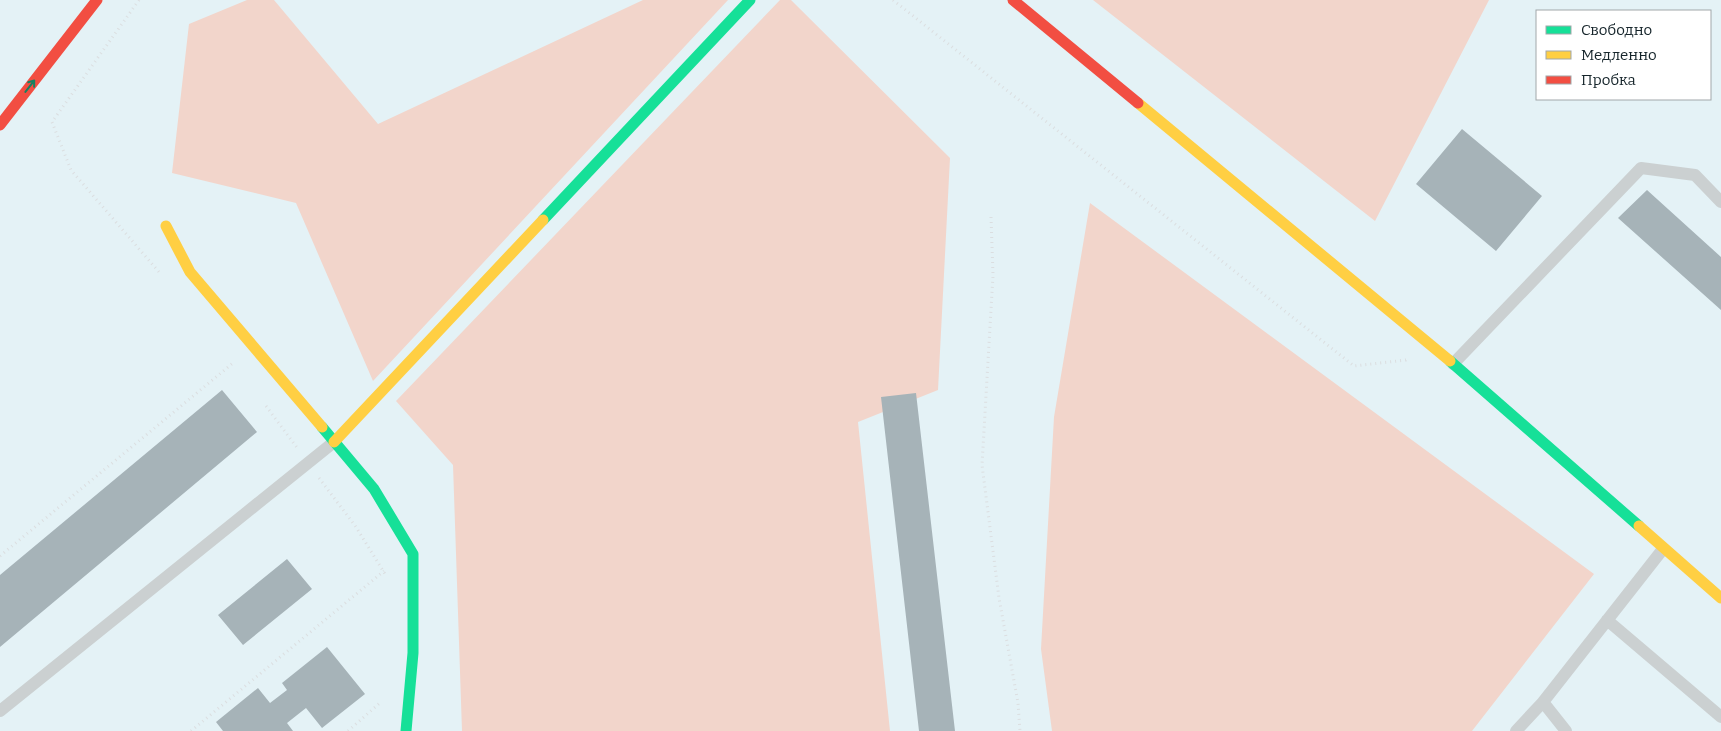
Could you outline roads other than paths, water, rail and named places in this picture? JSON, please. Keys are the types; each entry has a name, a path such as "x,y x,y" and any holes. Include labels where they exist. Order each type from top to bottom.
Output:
{"street":[{"path":"0,125 96,0"},
{"path":"334,442 750,0"},
{"path":"1013,0 1425,339 1721,598"},
{"path":"166,226 190,272 374,489 413,554 413,653 406,731"}],"lane":[{"path":"1453,364 1641,168 1695,175 1720,199"},
{"path":"0,712 334,442"},
{"path":"1516,731 1543,702 1663,549"},
{"path":"1607,620 1721,717"},
{"path":"1543,702 1566,731"}]}
